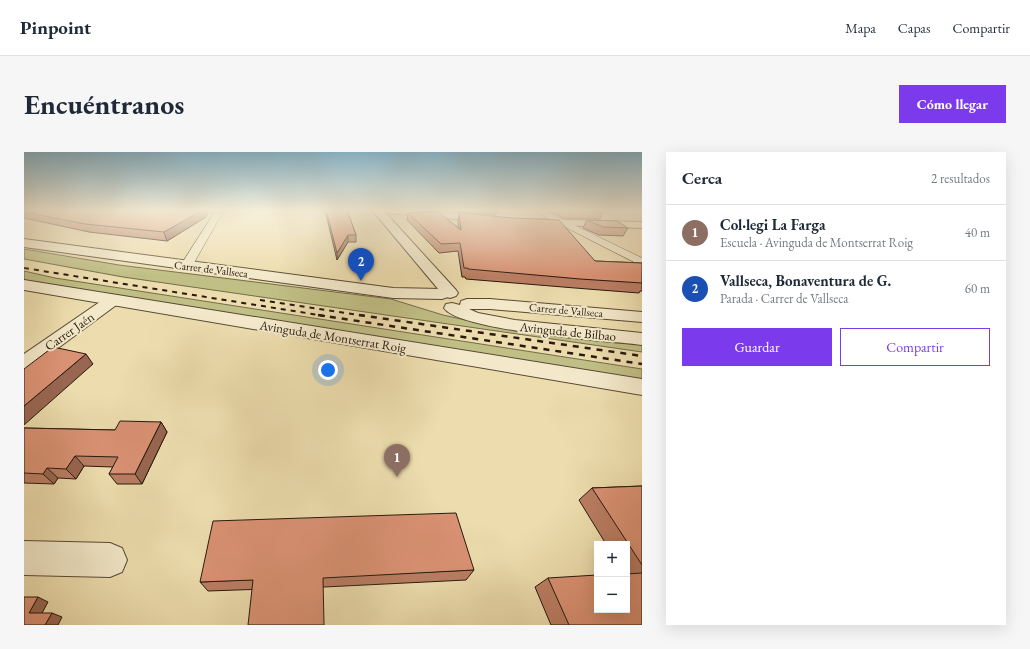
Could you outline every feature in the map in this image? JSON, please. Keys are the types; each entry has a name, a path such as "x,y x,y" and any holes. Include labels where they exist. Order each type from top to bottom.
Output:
{"street":[{"path":"188,265 207,232"},
{"path":"396,232 454,301"},
{"path":"582,232 642,262"},
{"name":"Carrer de Vallseca","path":"24,243 454,301 642,317"},
{"name":"Avinguda de Montserrat Roig","path":"24,285 642,387"},
{"name":"Carrer Jaén","path":"24,363 114,300"},
{"name":"Avinguda de Bilbao","path":"454,301 474,317 495,321 642,339"},
{"path":"24,558 110,560"}],"shaded area":[{"path":"24,249 119,265 391,299 443,315 492,326 642,345 642,352 123,277 24,259"},
{"path":"24,271 55,278 642,369 642,381 24,281"}],"building":[{"path":"332,232 355,232 356,235 348,235 337,253"},
{"path":"428,232 570,232 595,261 642,263 642,283 468,269 464,268 460,243 441,244"},
{"path":"53,347 86,354 24,406 24,369"},
{"path":"120,421 161,422 135,474 109,474 118,457 75,456 66,469 47,468 43,474 24,473 24,428 115,430"},
{"path":"642,486 642,565 630,547 630,541 626,541 592,488"},
{"path":"456,513 474,570 323,578 324,625 248,625 253,580 200,582 213,521"},
{"path":"642,573 642,625 569,625 548,578 594,575 594,613 630,613 630,574"},
{"path":"24,597 38,597 29,613 52,613 45,625 24,625"}],"railway":[{"path":"24,268 325,316"},
{"path":"260,300 366,316"},
{"path":"318,315 642,364"},
{"path":"359,315 642,356"}],"place":[{"name":"Vallseca, Bonaventura de G.","path":"361,281"},
{"name":"Col·legi La Farga","path":"397,477"}]}
